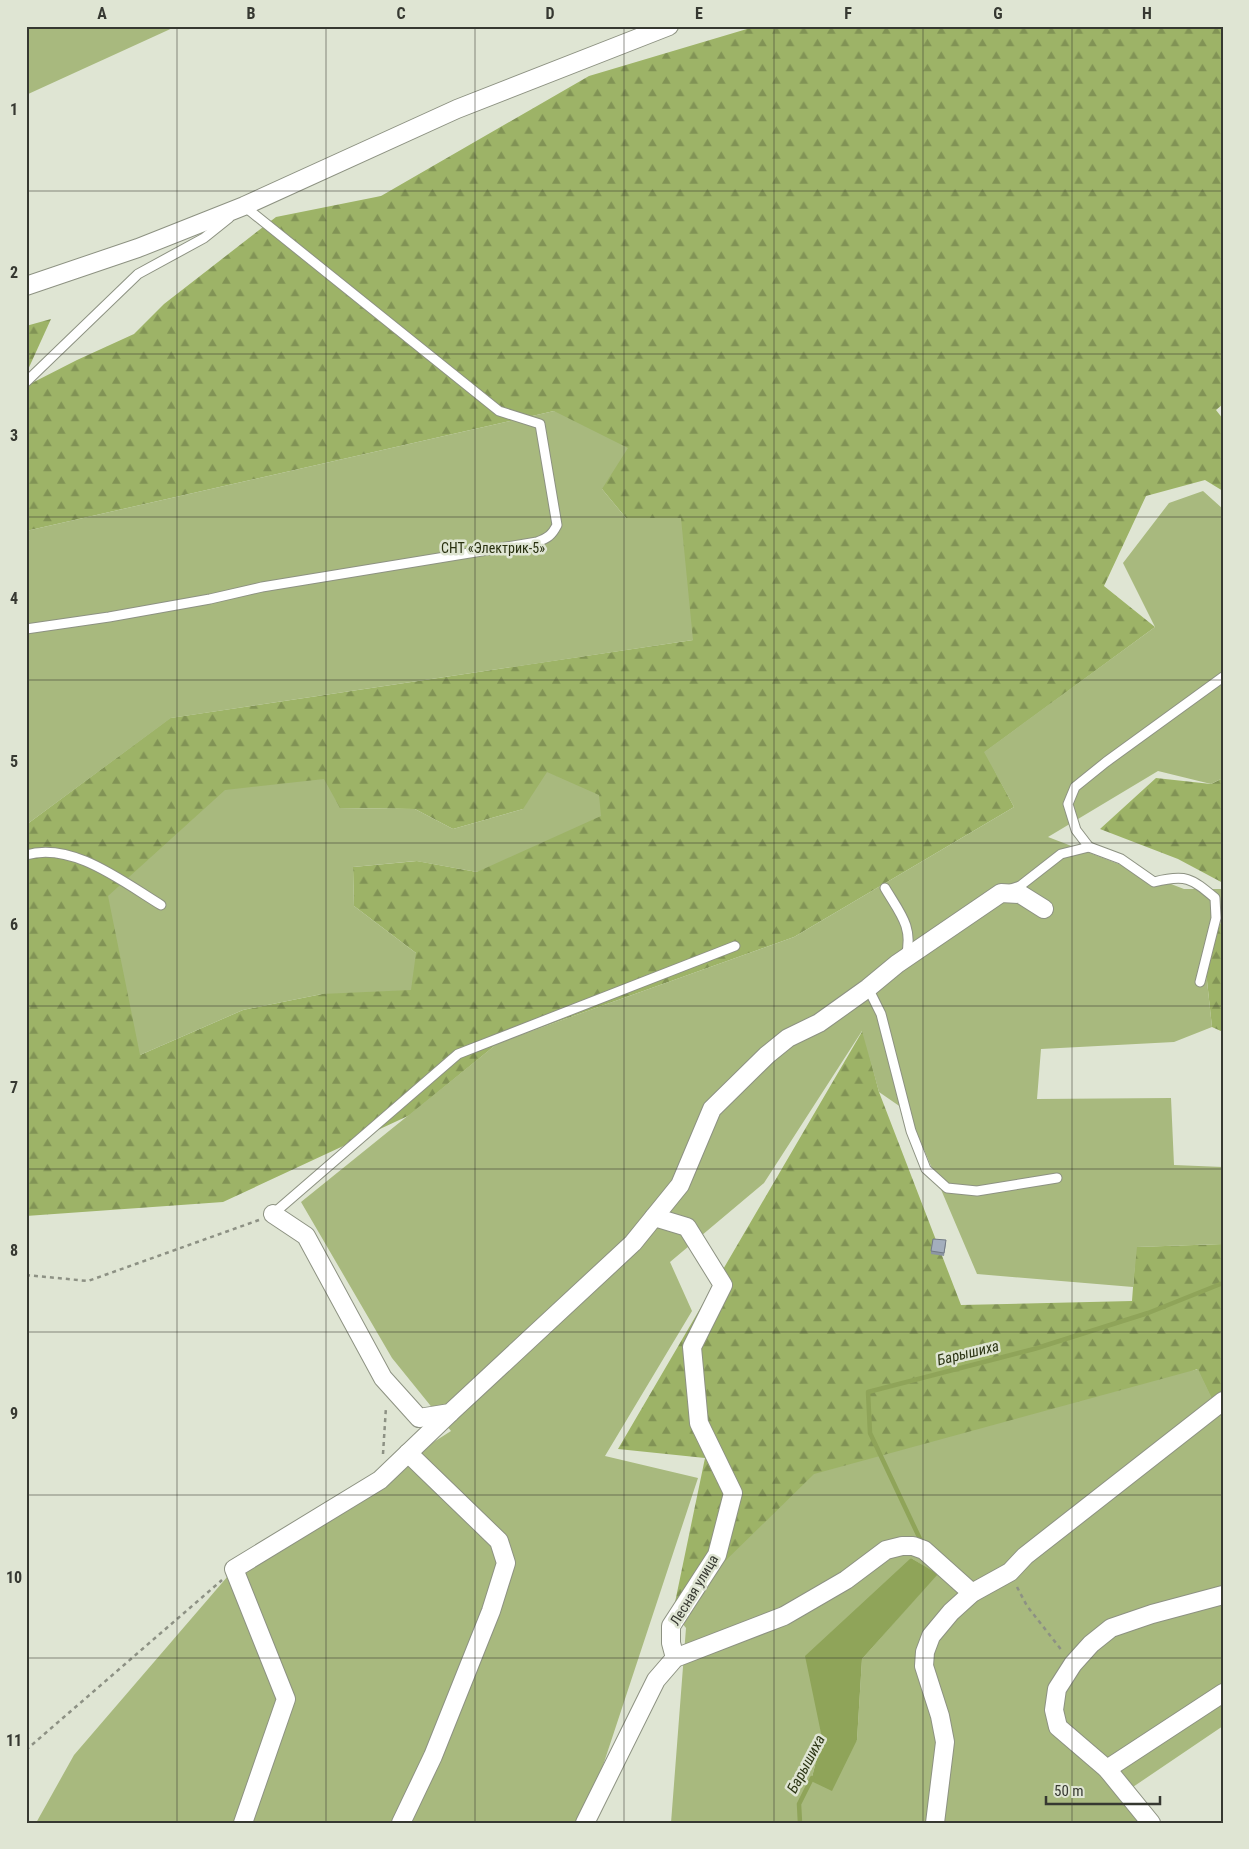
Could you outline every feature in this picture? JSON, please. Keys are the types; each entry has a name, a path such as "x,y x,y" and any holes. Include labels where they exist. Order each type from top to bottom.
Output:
{"street":[{"path":"26,286 138,248 244,206 457,109 669,26"},
{"path":"243,1823 286,1699 234,1569 380,1480 632,1243 680,1185 712,1109 767,1055 788,1038 819,1022 868,988 1001,892 1020,894 1044,909"},
{"path":"273,1214 306,1236 383,1378 419,1418"},
{"name":"Лесная улица","path":"654,1217 687,1227 723,1285 692,1347 699,1423 733,1492 717,1555 671,1626 671,1643 675,1658"},
{"path":"935,1823 945,1742 940,1716 924,1666 925,1652 931,1636 951,1612 972,1593 1010,1572 1025,1556 1223,1401"},
{"path":"419,1418 450,1413"},
{"path":"413,1448 419,1418"},
{"path":"401,1823 433,1756 492,1612 506,1563 498,1541 413,1448"},
{"path":"585,1823 656,1680 675,1658 784,1616 846,1580 886,1550 902,1546 913,1546 924,1550 972,1593"},
{"path":"1151,1823 1107,1769 1058,1727 1054,1710 1057,1690 1073,1664 1091,1644 1111,1628 1152,1614 1223,1595"},
{"path":"1107,1769 1223,1693"}],"lane":[{"path":"26,382 138,274 204,238 244,206 499,411 540,424 556,525 548,538 537,542 262,587 210,599 109,617 26,629"},
{"path":"1200,982 1216,918 1215,898 1195,881 1174,877 1154,882 1121,859 1089,847 1076,830 1068,804 1075,787 1106,762 1223,677"},
{"path":"1001,892 1020,886 1061,854 1089,847"},
{"path":"26,855 35,852 54,851 74,856 94,865 161,905"},
{"path":"884,888 908,929 909,945 906,959"},
{"path":"273,1214 458,1054 735,946"},
{"path":"868,988 881,1014 911,1131 926,1169 947,1188 977,1191 1057,1178"}],"path":[{"path":"26,1275 88,1281 273,1214"},
{"path":"380,1480 386,1407"},
{"path":"27,1748 234,1569"},
{"path":"1010,1572 1027,1606 1073,1664"}],"green space":[{"path":"26,26 177,26 26,95"},
{"path":"757,26 1223,26 1223,404 1216,410 1223,419 1223,491 1205,480 1146,496 1104,586 1155,627 985,752 1014,807 794,937 498,1043 410,1115 223,1202 26,1216 26,825 170,718 693,640 626,518 602,489 554,411 26,531 26,386 134,334 164,304 276,217 381,196 589,76","holes":["340,808 415,809 453,829 523,809 477,872 417,861 353,867 354,906 416,953 322,994 243,1010 140,1055"]},
{"path":"51,319 26,374 26,326"},
{"name":"СНТ «Электрик-5»","path":"554,411 628,448 602,489 626,518 681,518 693,640 171,718 26,825 26,531"},
{"path":"1203,491 1223,509 1223,778 1211,784 1158,771 1048,837 1184,889 1223,889 1223,917 1205,962 1212,1027 1174,1042 1041,1049 1037,1099 1171,1098 1174,1165 1223,1167 1223,1244 1137,1247 1133,1287 977,1274 908,1112 879,1092 862,1031 764,1183 670,1262 692,1311 605,1456 698,1478 584,1823 36,1823 74,1755 234,1569 451,1431 392,1358 301,1202 498,1043 794,937 1014,807 984,752 1155,627 1123,563 1169,503"},
{"path":"547,772 599,795 601,816 477,872 416,861 353,867 354,906 416,953 411,990 322,994 243,1010 140,1055 108,896 225,790 324,779 340,808 415,809 453,829 523,809"},
{"path":"1156,778 1211,784 1223,778 1223,883 1178,859 1100,829"},
{"path":"1223,917 1223,1032 1212,1027 1205,962"},
{"path":"863,1030 879,1092 961,1305 1132,1301 1136,1247 1223,1244 1223,1422 1197,1369 673,1612 705,1458 618,1449"},
{"path":"1198,1369 1223,1422 1223,1726 1127,1791 1145,1823 671,1823 686,1628 673,1612 814,1474","holes":["911,1558 937,1574 862,1659 857,1740 811,1781 822,1738"]}],"shaded area":[{"path":"911,1558 938,1574 862,1659 857,1740 832,1791 811,1781 822,1738 805,1656"}],"building":[{"path":"933,1239 946,1240 944,1253 931,1251"}],"waterway":[{"name":"Барышиха","path":"920,1539 870,1433 868,1392 1034,1349 1148,1313 1223,1283"},
{"name":"Барышиха","path":"800,1823 799,1804 812,1778"}]}
